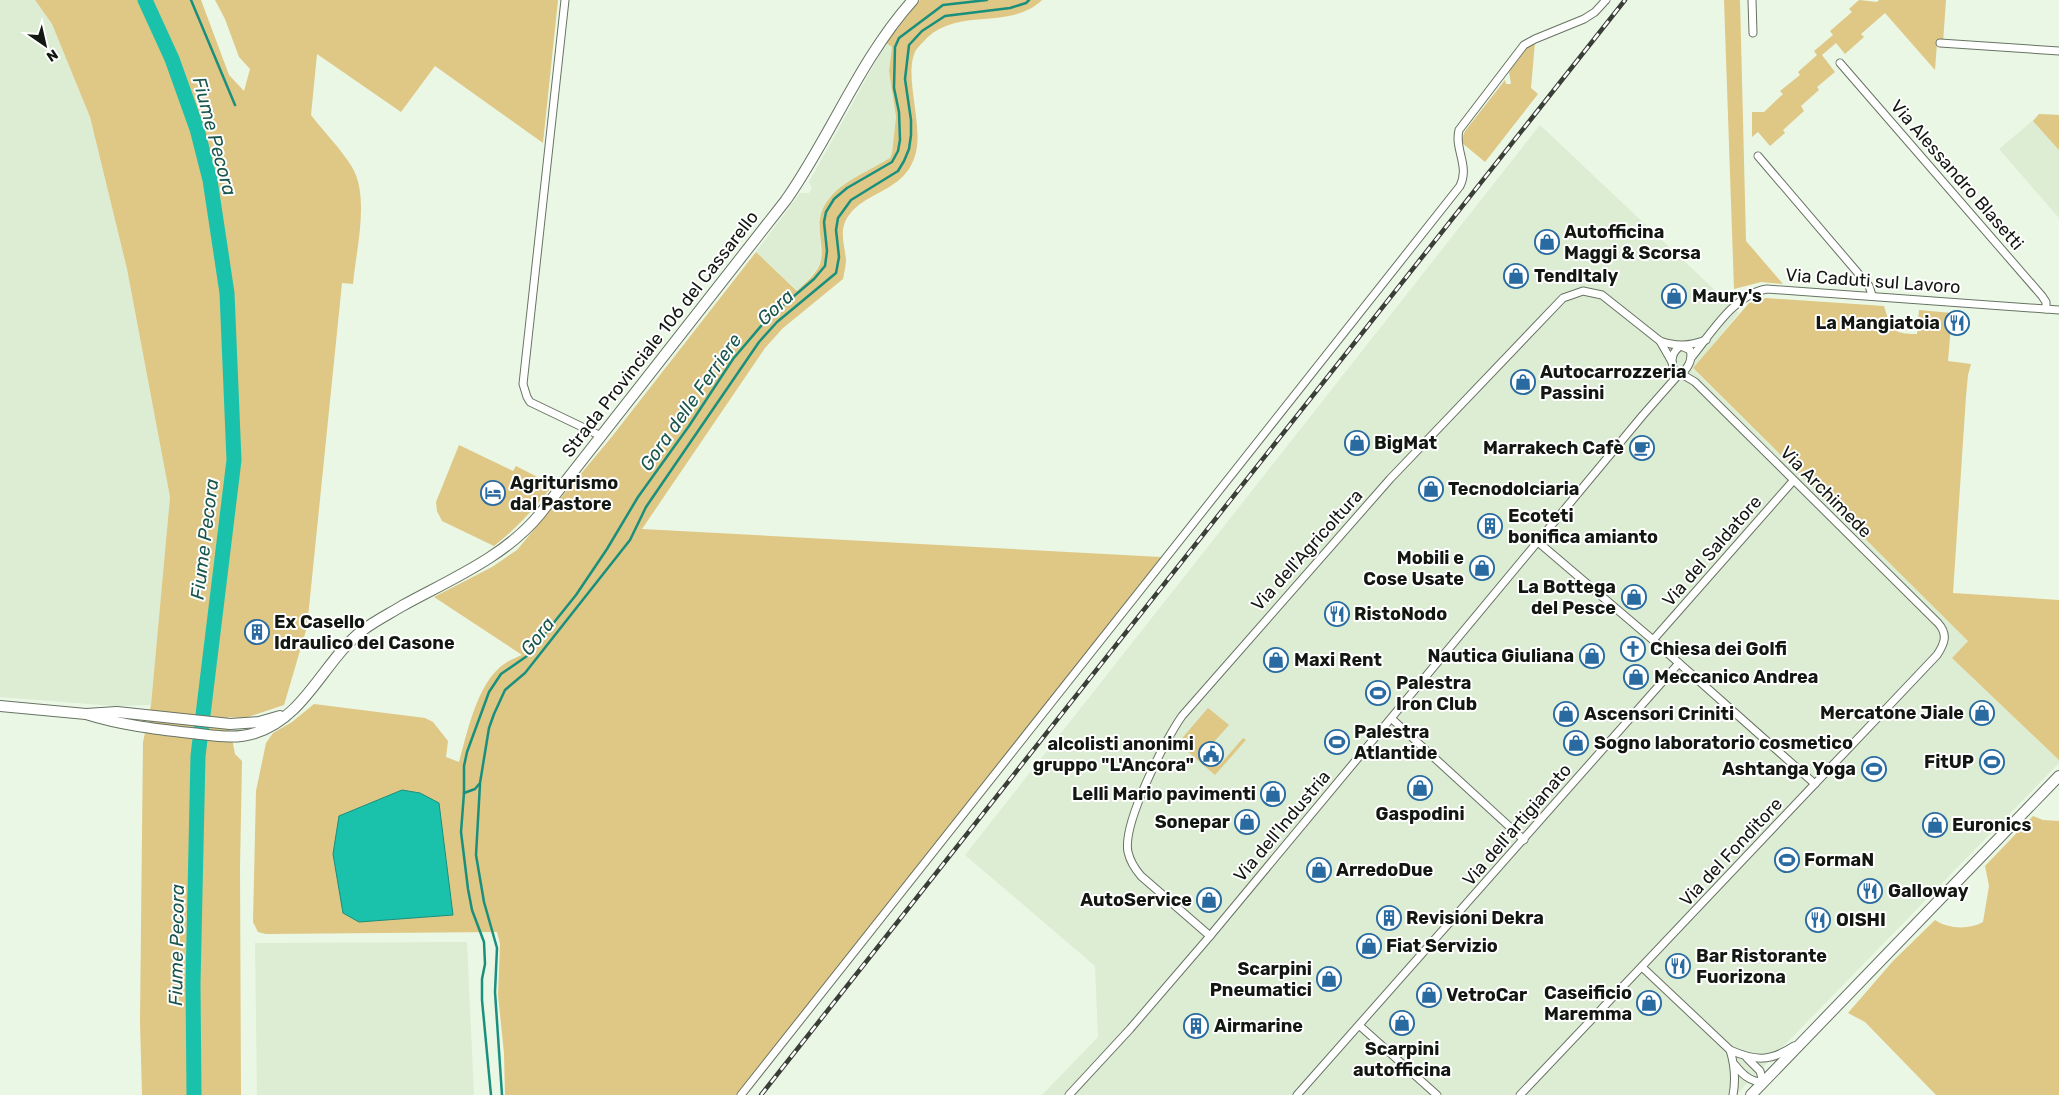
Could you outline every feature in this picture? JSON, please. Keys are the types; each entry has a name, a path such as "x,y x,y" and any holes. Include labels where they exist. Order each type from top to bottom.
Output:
{"street":[{"path":"565,0 523,384 526,397 530,402 601,436"},
{"name":"Strada Provinciale 106 del Cassarello","path":"86,714 115,723 230,737 265,730 288,713 311,690 335,656 364,629 497,553 521,535 531,526 786,200 814,158 885,34 913,0"},
{"path":"741,1095 1460,186 1464,173 1458,142 1459,130 1519,51 1527,43 1535,39 1584,19 1595,12 1606,0"},
{"path":"1752,0 1753,33"},
{"path":"1940,43 2059,52"},
{"name":"Via Alessandro Blasetti","path":"1840,62 2042,296 2046,302 2046,309"},
{"path":"1758,156 1869,286 1872,296"},
{"name":"Via Caduti sul Lavoro","path":"1680,373 1686,370 1691,358 1740,300 1761,290 1773,288 2059,310"},
{"name":"Via dell'Agricoltura","path":"1210,936 1141,876 1133,866 1128,852 1128,843 1135,813 1156,760 1182,716 1390,479 1563,298 1583,291 1602,294 1660,341 1672,363"},
{"path":"1680,373 1675,372 1672,363 1674,352 1680,346 1706,340"},
{"name":"Via dell'Agricoltura","path":"1660,341 1680,346"},
{"path":"1680,346 1690,350 1691,358"},
{"name":"Via dell'Industria","path":"1667,387 1672,363"},
{"name":"Via Archimede","path":"1688,366 1694,382"},
{"name":"Via dell'Industria","path":"1069,1095 1130,1029 1210,936 1680,373"},
{"name":"Via Archimede","path":"1680,373 1694,382 1792,481 1938,622"},
{"name":"Via del Saldatore","path":"1654,640 1792,481"},
{"path":"1538,542 1654,640 1815,784"},
{"name":"Via del Fonditore","path":"1520,1095 1937,655 1943,647 1945,638 1942,627 1938,622"},
{"name":"Via dell'artigianato","path":"1297,1095 1679,663"},
{"name":"Strada Provinciale 106 del Cassarello","path":"0,706 86,714 117,712 230,724 259,722 288,713"},
{"path":"1392,719 1524,840"},
{"path":"1751,1095 2059,776"},
{"path":"1642,967 1730,1050 1747,1058 1760,1071 1763,1082"},
{"path":"1360,1026 1438,1095"},
{"path":"1747,1058 1769,1058 1785,1052 1807,1038"},
{"path":"1730,1050 1736,1082 1733,1095"},
{"path":"1734,1065 1752,1080 1763,1082"}],"shaded area":[{"path":"0,0 35,0 52,24 90,117 127,269 170,497 151,705 114,706 0,697"},
{"path":"35,0 201,0 229,75 244,91 250,69 239,57 225,19 215,0 558,0 543,143 435,66 401,112 317,54 311,115 352,167 360,193 360,224 353,284 342,283 307,627 284,705 245,718 228,717 235,754 242,761 240,868 241,1095 142,1095 140,1022 143,742 151,705 170,497 127,269 90,117 52,24"},
{"path":"920,0 1042,0 1030,9 1016,14 971,20 942,28 929,36 916,50 911,72 917,140 916,152 911,166 893,184 861,203 852,211 845,222 843,231 846,260 843,279 783,328 765,348 642,529 1161,557 739,1095 505,1095 504,1053 498,995 500,944 497,932 266,934 258,932 253,922 256,791 266,743 273,733 292,722 314,704 425,718 433,722 448,741 446,757 459,762 473,712 484,688 490,678 501,667 522,655 434,597 492,567 517,550 610,439 756,252 797,291 813,275 820,264 822,249 820,219 826,203 844,184 890,158 892,153 896,117 889,71 892,47 886,43"},
{"path":"1724,0 1740,0 1746,241 1783,284 1761,282 1734,289"},
{"path":"1859,0 1877,2 1879,0 1946,0 1943,43 1937,43 1935,70 1885,13 1861,34 1864,37 1845,54 1836,43 1822,55 1835,72 1817,87 1819,90 1801,106 1804,111 1783,130 1785,133 1770,146 1758,132 1752,137 1752,112 1764,112 1783,94 1780,91 1800,75 1798,72 1817,55 1814,51 1833,35 1830,31 1852,12 1849,9"},
{"path":"1535,42 1531,88 1538,94 1485,162 1461,142 1465,131 1505,80 1506,84 1511,84 1509,72 1528,47"},
{"path":"886,43 892,47 889,71 896,117 892,153 890,158 819,225 821,257 819,266 798,291 756,252 800,193 809,193 812,188 809,182"},
{"path":"2039,114 2059,115 2059,218 1999,149"},
{"path":"2039,114 2059,115 2059,150 2033,121"},
{"path":"1540,125 1739,313 1693,369 1968,641 1952,658 2059,760 2059,763 1736,1095 1042,1095 1098,1037 1095,966 965,855"},
{"path":"1766,298 1884,306 1893,329 1908,334 1917,334 1919,310 1952,313 1948,361 1971,364 1966,396 1953,593 2059,600 2059,760 1952,658 1968,641 1693,368 1749,303"},
{"name":"Agriturismo dal Pastore","path":"459,445 513,471 516,466 553,485 525,517 494,546 442,521 437,511 436,502"},
{"path":"1208,708 1229,725 1204,753 1219,766 1243,738 1246,740 1215,775 1178,743"},
{"path":"2033,816 2043,820 2059,821 2059,1095 1936,1095 1865,1022 1848,1013 1893,961 1935,920 1952,927 1965,927 1983,922 1989,886 1985,866"},
{"path":"467,942 474,1095 257,1095 255,943"}],"water":[{"path":"402,790 420,793 439,803 453,915 359,922 343,913 333,854 339,816"}],"waterway":[{"name":"Fiume Pecora","path":"145,0 172,59 197,129 210,180 227,293 234,460 198,756 193,984 194,1095"},
{"path":"191,0 235,105"},
{"name":"Gora delle Ferriere","path":"491,1095 482,1000 482,979 485,964 484,942 472,910 461,832 464,766 467,752 489,692 501,674 527,656 576,595 607,549 638,497 689,426 733,359 767,319 814,279 825,266 827,251 824,222 826,212 834,199 847,188 892,162 898,151 900,140 899,112 894,88 895,47 899,38 943,5 987,0"},
{"name":"Gora","path":"464,793 475,789 480,783 489,728 505,690 525,673 630,540 646,507 759,342 777,322 836,273 839,257 836,230 838,218 851,200 898,171 904,161 909,149 911,135 911,120 905,79 909,45 922,31 945,16 1010,8 1026,3 1029,0"},
{"path":"480,784 476,855 484,902 497,948 495,992 502,1095"}],"railway":[{"path":"761,1095 1625,0"}],"place":[{"name":"Autofficina Maggi & Scorsa","path":"1547,242"},
{"name":"TendItaly","path":"1516,276"},
{"name":"Maury's","path":"1674,296"},
{"name":"La Mangiatoia","path":"1957,323"},
{"name":"Autocarrozzeria Passini","path":"1523,382"},
{"name":"BigMat","path":"1357,443"},
{"name":"Marrakech Cafè","path":"1642,448"},
{"name":"Tecnodolciaria","path":"1431,489"},
{"name":"Agriturismo dal Pastore","path":"493,493"},
{"name":"Ecoteti bonifica amianto","path":"1490,526"},
{"name":"Mobili e Cose Usate","path":"1482,568"},
{"name":"La Bottega del Pesce","path":"1634,597"},
{"name":"RistoNodo","path":"1337,614"},
{"name":"Ex Casello Idraulico del Casone","path":"257,632"},
{"name":"Chiesa dei Golfi","path":"1633,649"},
{"name":"Nautica Giuliana","path":"1592,656"},
{"name":"Maxi Rent","path":"1276,660"},
{"name":"Meccanico Andrea","path":"1636,677"},
{"name":"Palestra Iron Club","path":"1378,693"},
{"name":"Mercatone Jiale","path":"1982,713"},
{"name":"Ascensori Criniti","path":"1566,714"},
{"name":"Palestra Atlantide","path":"1337,742"},
{"name":"Sogno laboratorio cosmetico","path":"1576,743"},
{"name":"alcolisti anonimi gruppo \"L'Ancora\"","path":"1211,754"},
{"name":"FitUP","path":"1992,762"},
{"name":"Ashtanga Yoga","path":"1874,769"},
{"name":"Gaspodini","path":"1420,788"},
{"name":"Lelli Mario pavimenti","path":"1273,794"},
{"name":"Sonepar","path":"1247,822"},
{"name":"Euronics","path":"1935,825"},
{"name":"FormaN","path":"1787,860"},
{"name":"ArredoDue","path":"1319,870"},
{"name":"Galloway","path":"1870,891"},
{"name":"AutoService","path":"1209,900"},
{"name":"Revisioni Dekra","path":"1389,918"},
{"name":"OISHI","path":"1818,920"},
{"name":"Fiat Servizio","path":"1369,946"},
{"name":"Bar Ristorante Fuorizona","path":"1678,966"},
{"name":"Scarpini Pneumatici","path":"1329,979"},
{"name":"VetroCar","path":"1429,995"},
{"name":"Caseificio Maremma","path":"1649,1003"},
{"name":"Scarpini autofficina","path":"1402,1023"},
{"name":"Airmarine","path":"1196,1026"}]}
